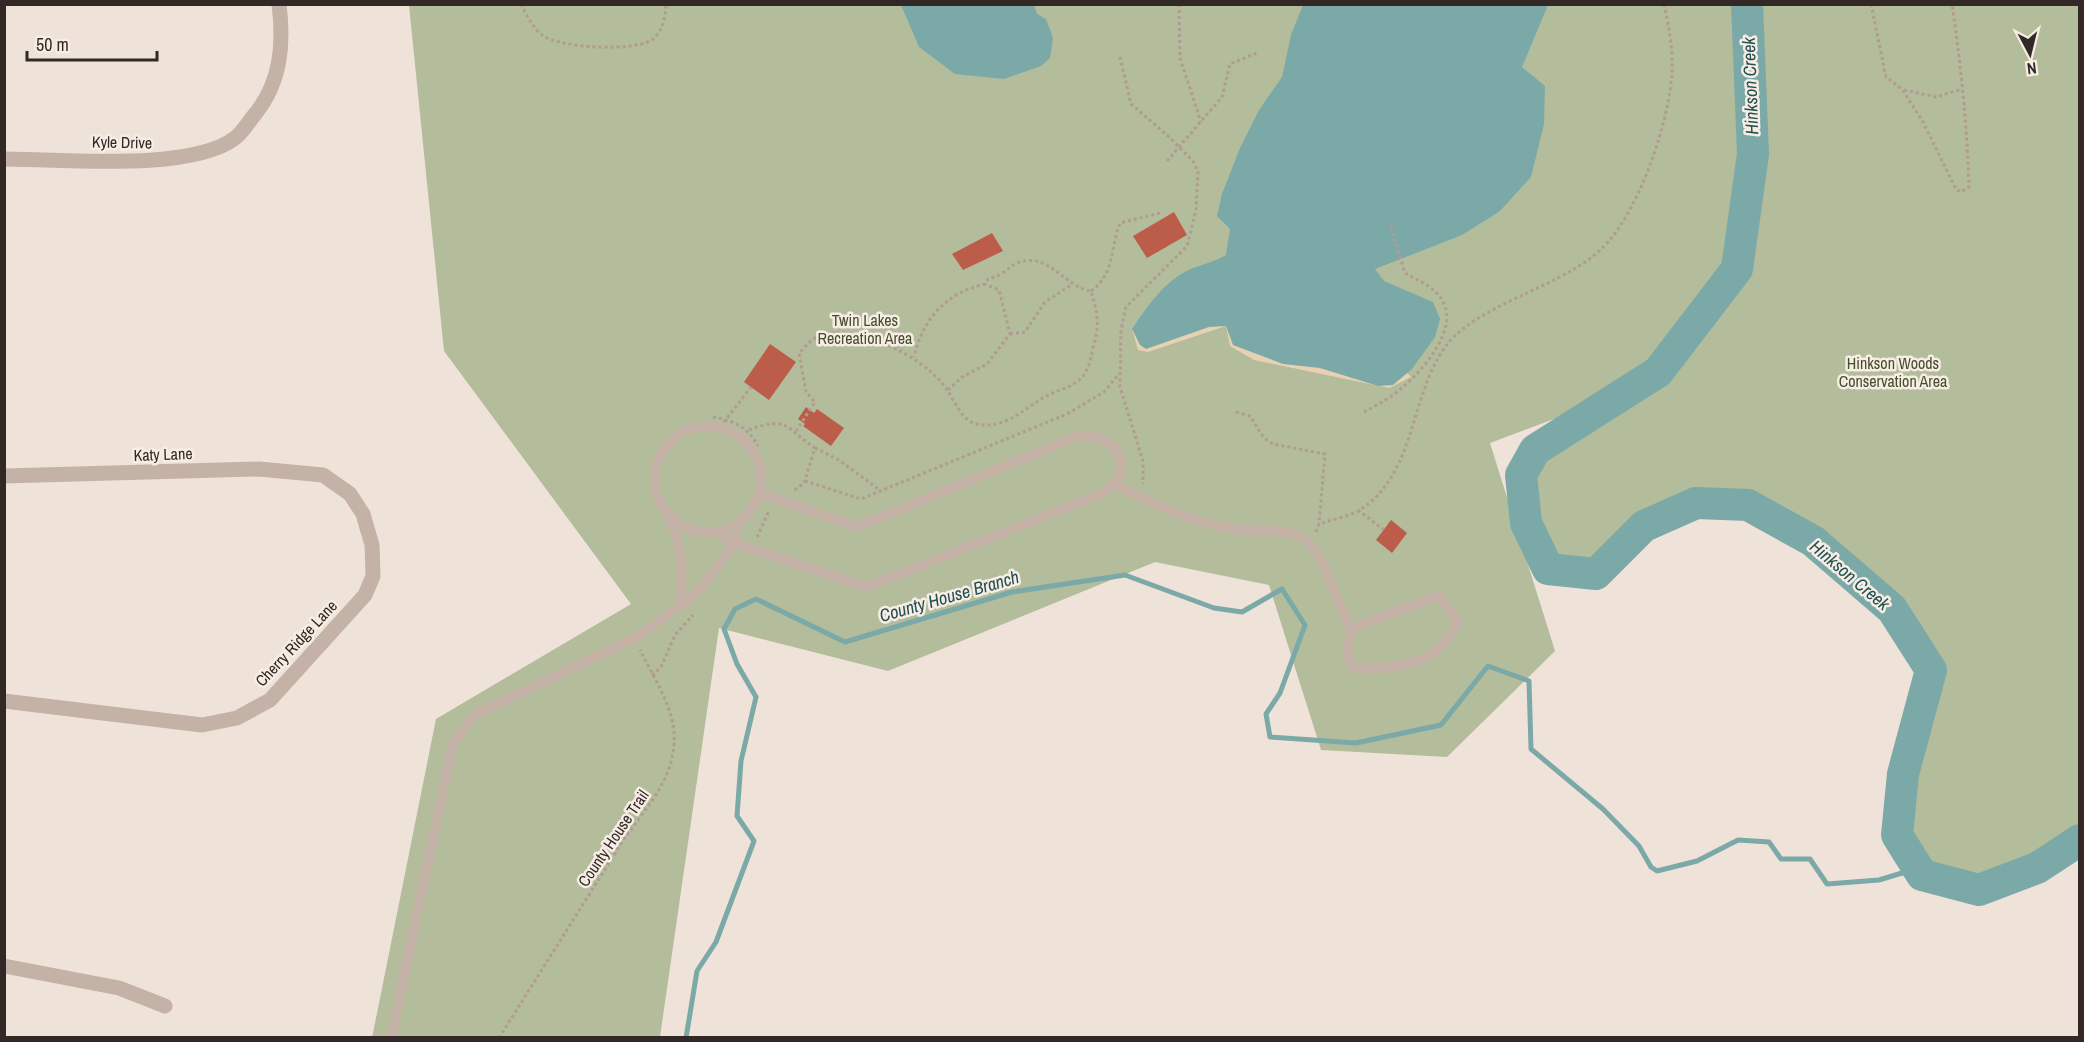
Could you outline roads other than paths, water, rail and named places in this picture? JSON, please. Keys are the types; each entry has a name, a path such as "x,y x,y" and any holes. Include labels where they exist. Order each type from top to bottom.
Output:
{"street":[{"name":"Kyle Drive","path":"4,159 157,161 195,156 235,138 269,96 281,57 279,4"},
{"name":"Katy Lane","path":"4,476 259,469 322,475"},
{"name":"Cherry Ridge Lane","path":"4,701 202,725 237,718 270,700 365,595 373,576 372,545 363,514 350,494 322,475"},
{"path":"4,966 119,988 165,1006"}],"lane":[{"path":"668,515 682,526 699,532 717,532 738,523 751,510 759,493 761,476 758,459 749,445 723,423 687,429 662,451 655,467 654,484 658,500 678,535 682,590 679,607"},
{"path":"717,532 735,543 867,587 1100,494 1115,484 1120,474 1119,453 1111,442 1093,434 1078,436 857,527 759,493"},
{"path":"1115,484 1136,496 1234,529 1299,535 1312,545 1352,629 1347,654 1353,668 1374,669 1431,655 1446,640 1458,622 1439,595 1352,629"},
{"path":"391,1038 453,743 474,715 635,638 679,607 698,591 735,543 738,523"}],"water":[{"path":"901,5 1034,5 1037,14 1046,19 1053,38 1050,58 1041,66 1004,79 955,74 919,47"},
{"path":"1303,5 1548,5 1522,67 1545,86 1544,124 1531,177 1500,211 1462,235 1375,269 1384,281 1433,302 1440,319 1435,337 1412,369 1393,385 1378,386 1320,368 1283,364 1233,345 1226,326 1209,327 1146,349 1140,345 1132,329 1157,295 1173,280 1191,269 1226,255 1230,229 1217,216 1222,194 1240,148 1259,110 1282,77 1291,35"}],"waterway":[{"name":"Hinkson Creek","path":"1747,4 1753,154 1737,269 1658,372 1535,450 1521,475 1526,523 1548,569 1596,574 1644,526 1696,503 1748,505 1813,541 1892,609 1931,670 1903,774 1897,835 1922,875 1979,890 2037,868 2080,840"},
{"name":"County House Branch","path":"686,1038 697,971 716,942 754,841 737,816 741,761 756,697 737,664 724,629 735,609 756,599 845,642 1012,592 1125,575 1214,608 1242,612 1282,589 1305,625 1280,693 1266,714 1270,737 1356,743 1441,725 1488,666 1529,681 1531,749 1603,809 1639,846 1651,867 1657,871 1697,861 1738,840 1769,842 1781,859 1810,859 1827,884 1879,880 1902,873 1922,875"}],"park label":[{"name":"Twin Lakes Recreation Area","path":"865,329"},
{"name":"Hinkson Woods Conservation Area","path":"1893,372"}]}
